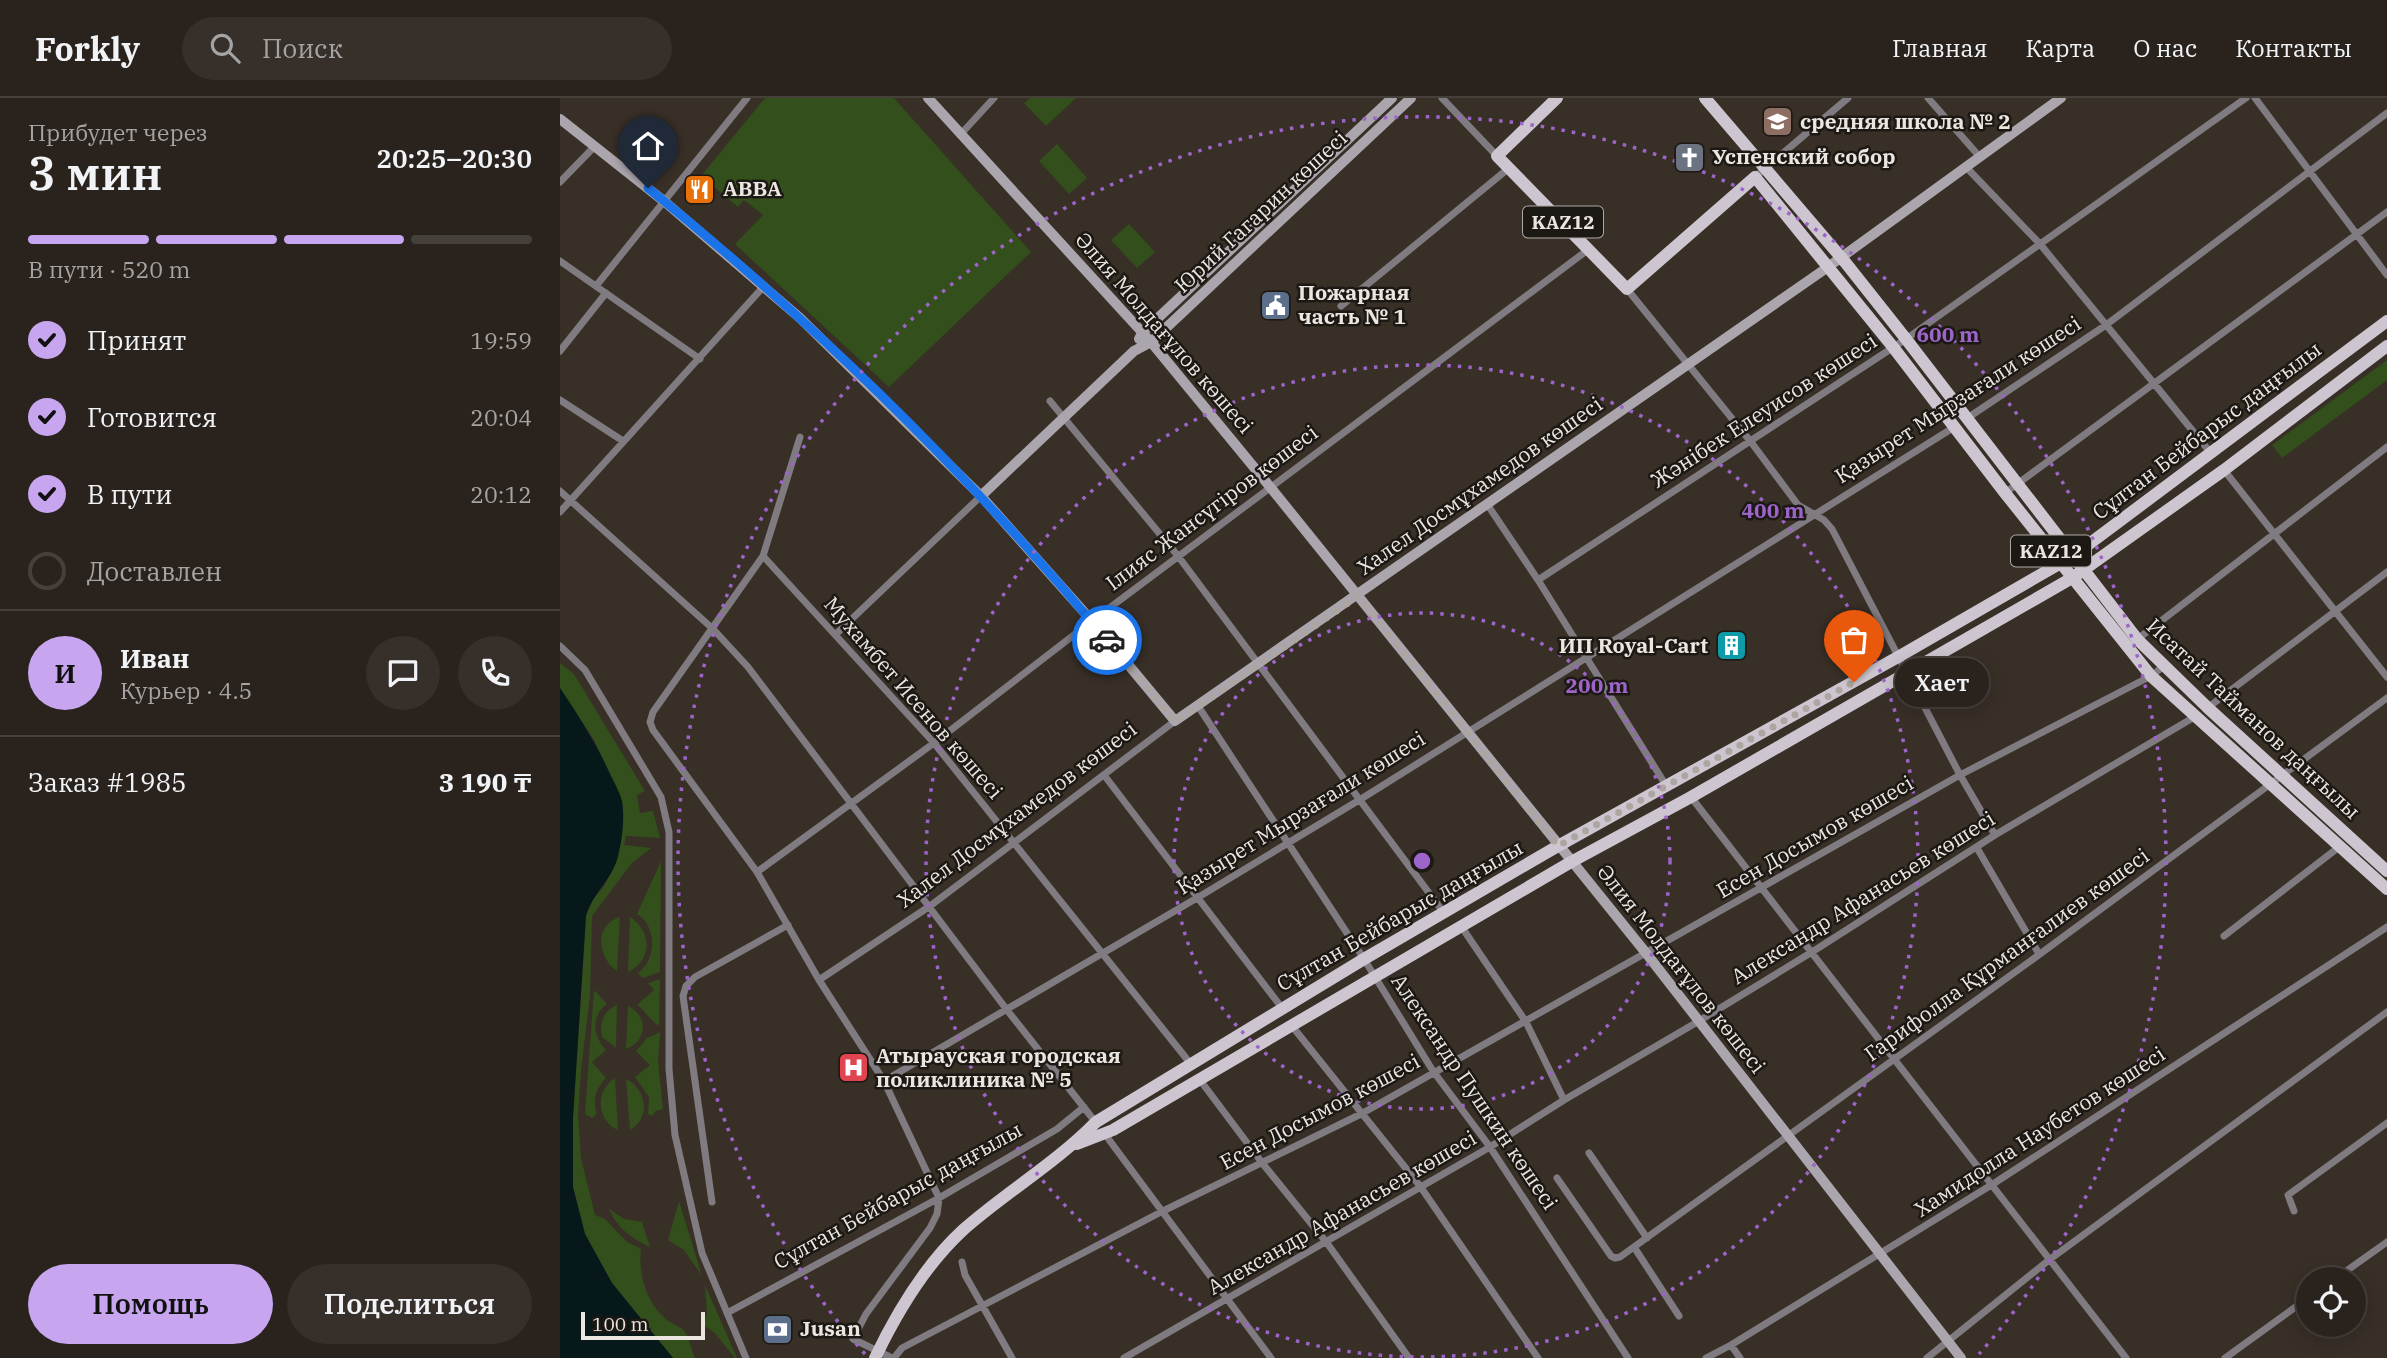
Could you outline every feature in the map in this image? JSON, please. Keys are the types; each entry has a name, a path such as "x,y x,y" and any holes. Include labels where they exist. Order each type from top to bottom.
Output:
{"main road":[{"path":"1497,156 1558,98"},
{"name":"Исатай Тайманов даңғылы","path":"1705,98 1828,267 1894,347 2073,578 2132,643 2164,666 2387,871"},
{"name":"KAZ12","path":"1497,156 1628,289"},
{"path":"1628,289 1760,173"},
{"name":"Исатай Тайманов даңғылы","path":"1760,173 1841,257 1968,418 2085,570 2151,676 2387,889"},
{"name":"Сұлтан Бейбарыс даңғылы","path":"875,1358 910,1293 960,1233 1073,1145 1096,1122 1364,959 1558,846 1898,657 2073,556 2387,321"},
{"name":"Сұлтан Бейбарыс даңғылы","path":"1073,1145 1105,1134 1571,862 1691,797 2073,578 2224,470 2387,346"},
{"path":"1787,719 1790,730 1797,737"}],"street":[{"path":"596,286 747,98"},
{"name":"Әлия Молдағұлов көшесі","path":"928,98 1151,342 1271,488 1646,953 1961,1358"},
{"path":"960,135 993,98"},
{"name":"Юрий Гагарин көшесі","path":"1134,351 1142,333 1392,98"},
{"name":"Юрий Гагарин көшесі","path":"836,634 1134,351 1151,342 1411,98"},
{"path":"1442,98 1497,156"},
{"path":"1760,173 1848,98"},
{"path":"1928,98 1979,156"},
{"name":"Халел Досмұхамедов көшесі","path":"819,980 930,906 1258,663 1828,267 2061,98"},
{"name":"Жәнібек Елеуисов көшесі","path":"1538,580 1906,339 2246,98"},
{"path":"2255,98 2387,275"},
{"name":"Қазырет Мырзағали көшесі","path":"884,1081 1198,898 1361,799 1956,426 2106,325 2387,113"},
{"path":"560,119 665,202 800,318 981,496 1092,621 1175,722"},
{"path":"560,182 595,146"},
{"path":"1965,166 2040,244 2210,452"},
{"path":"1341,306 1510,168"},
{"path":"2005,493 2387,212"},
{"name":"Ілияс Жансүгіров көшесі","path":"757,872 853,804 1588,249"},
{"path":"560,261 700,359"},
{"path":"560,512 764,286"},
{"path":"1628,289 1798,505 1825,520 1832,529 1995,835"},
{"path":"560,351 606,293"},
{"path":"560,400 623,441"},
{"path":"1050,401 1178,556 1444,913"},
{"path":"800,437 763,556 653,712 650,722 653,730 757,872 819,980 884,1081 939,1198 937,1214 930,1228 866,1314 853,1339 893,1358"},
{"path":"2132,643 2387,447"},
{"path":"2224,470 2387,677"},
{"path":"560,491 713,629 748,667 1007,1010 1096,1122 1271,1358"},
{"path":"1487,505 1538,580 1667,787"},
{"name":"Мухамбет Исенов көшесі","path":"763,556 934,743 1191,1063"},
{"name":"Александр Афанасьев көшесі","path":"1124,1358 1490,1147 1812,952 1995,835 2208,708 2387,572"},
{"path":"560,646 585,670 661,797 669,832 668,1069 674,1127 702,1254 746,1358"},
{"name":"Есен Досымов көшесі","path":"893,1358 902,1348 980,1305 1361,1114 1961,775 2151,676 2164,666"},
{"name":"Гарифолла Құрманғалиев көшесі","path":"1634,1247 2387,698"},
{"name":"Александр Пушкин көшесі","path":"1198,706 1364,959 1433,1071 1490,1147 1628,1358"},
{"path":"1104,775 1282,1008"},
{"path":"1691,797 2126,1358"},
{"path":"2224,936 2339,847"},
{"path":"1977,848 2039,954"},
{"path":"712,1202 683,996 686,986 695,977 788,925"},
{"path":"1461,926 1526,1021 1564,1100"},
{"name":"Хамидолла Наубетов көшесі","path":"1706,1358 1993,1184 2387,927"},
{"path":"1927,1358 2049,1260 2387,1012"},
{"path":"1292,1026 1420,1186 1538,1358"},
{"path":"1200,1080 1263,1164 1327,1242 1409,1358"},
{"name":"Сұлтан Бейбарыс даңғылы","path":"727,1313 939,1198 1057,1129 1084,1107"},
{"path":"2294,1211 2288,1195 2387,1123"},
{"path":"1589,1153 1647,1238"},
{"path":"1557,1178 1611,1256 1620,1257 1634,1247 1679,1316"},
{"path":"2351,1267 2387,1241"},
{"path":"962,1262 965,1275 980,1305 1012,1358"},
{"path":"2225,1358 2296,1307"},
{"path":"1731,1345 1740,1358"}],"green space":[{"path":"765,98 894,98 1031,252 889,387 735,244 763,215 744,200 738,207 701,176"},
{"path":"1030,98 1076,98 1046,126 1024,103"},
{"path":"1057,144 1087,178 1069,194 1039,161"},
{"path":"1129,224 1155,252 1137,268 1111,240"},
{"path":"2387,360 2387,380 2282,458 2272,445"},
{"path":"560,663 574,674 645,791 637,795 640,813 653,811 660,838 626,836 624,845 651,848 632,863 592,916 590,996 578,1115 581,1158 595,1215 605,1219 627,1242 641,1249 642,1278 649,1297 667,1320 685,1332 695,1358 673,1358 612,1283 585,1234 573,1187 573,1117 586,916 593,899 604,886 616,862 622,826 621,798 594,740 560,688"},
{"path":"661,861 660,972 643,978 638,973 649,960 652,943 648,926 637,914"},
{"path":"620,917 617,971 606,958 601,942 605,927"},
{"path":"630,917 642,930 647,945 642,960 628,972"},
{"path":"660,979 659,1026 637,1005 654,990 648,983"},
{"path":"594,990 607,1004 598,1014 595,1026 598,1039 606,1050 592,1062 606,1078 596,1094 597,1113 592,1118 585,1114"},
{"path":"617,1005 616,1048 602,1037 601,1027 605,1014"},
{"path":"628,1006 639,1015 643,1028 638,1040 626,1049"},
{"path":"660,1032 658,1061 663,1109 652,1116 648,1114 649,1097 635,1077 650,1065 636,1051 647,1038"},
{"path":"615,1078 618,1130 605,1119 601,1105 604,1090"},
{"path":"626,1079 638,1090 644,1104 641,1118 630,1130"},
{"path":"679,1201 702,1276 684,1250 668,1240"},
{"path":"609,1209 624,1219 642,1222 650,1247 626,1232"},
{"path":"705,1285 737,1358 714,1332 704,1326 707,1312"}],"shaded area":[{"path":"560,688 606,764 623,808 622,838 617,860 586,916 573,1117 573,1187 585,1234 612,1283 673,1358 560,1358"}],"way so far":[{"path":"1107,640 1175,722 1358,596 1558,846 1854,682"}],"place":[{"name":"cредняя школа № 2","path":"1777,122"},
{"name":"Успенский собор","path":"1689,157"},
{"name":"ABBA","path":"700,189"},
{"name":"Пожарная часть № 1","path":"1275,305"},
{"name":"ИП Royal-Cart","path":"1731,646"},
{"name":"Хает","path":"1854,682"},
{"name":"Атырауская городская поликлиника № 5","path":"853,1068"},
{"name":"Jusan","path":"777,1329"}],"route":[{"path":"648,188 813,330 981,496 1107,640"}]}
